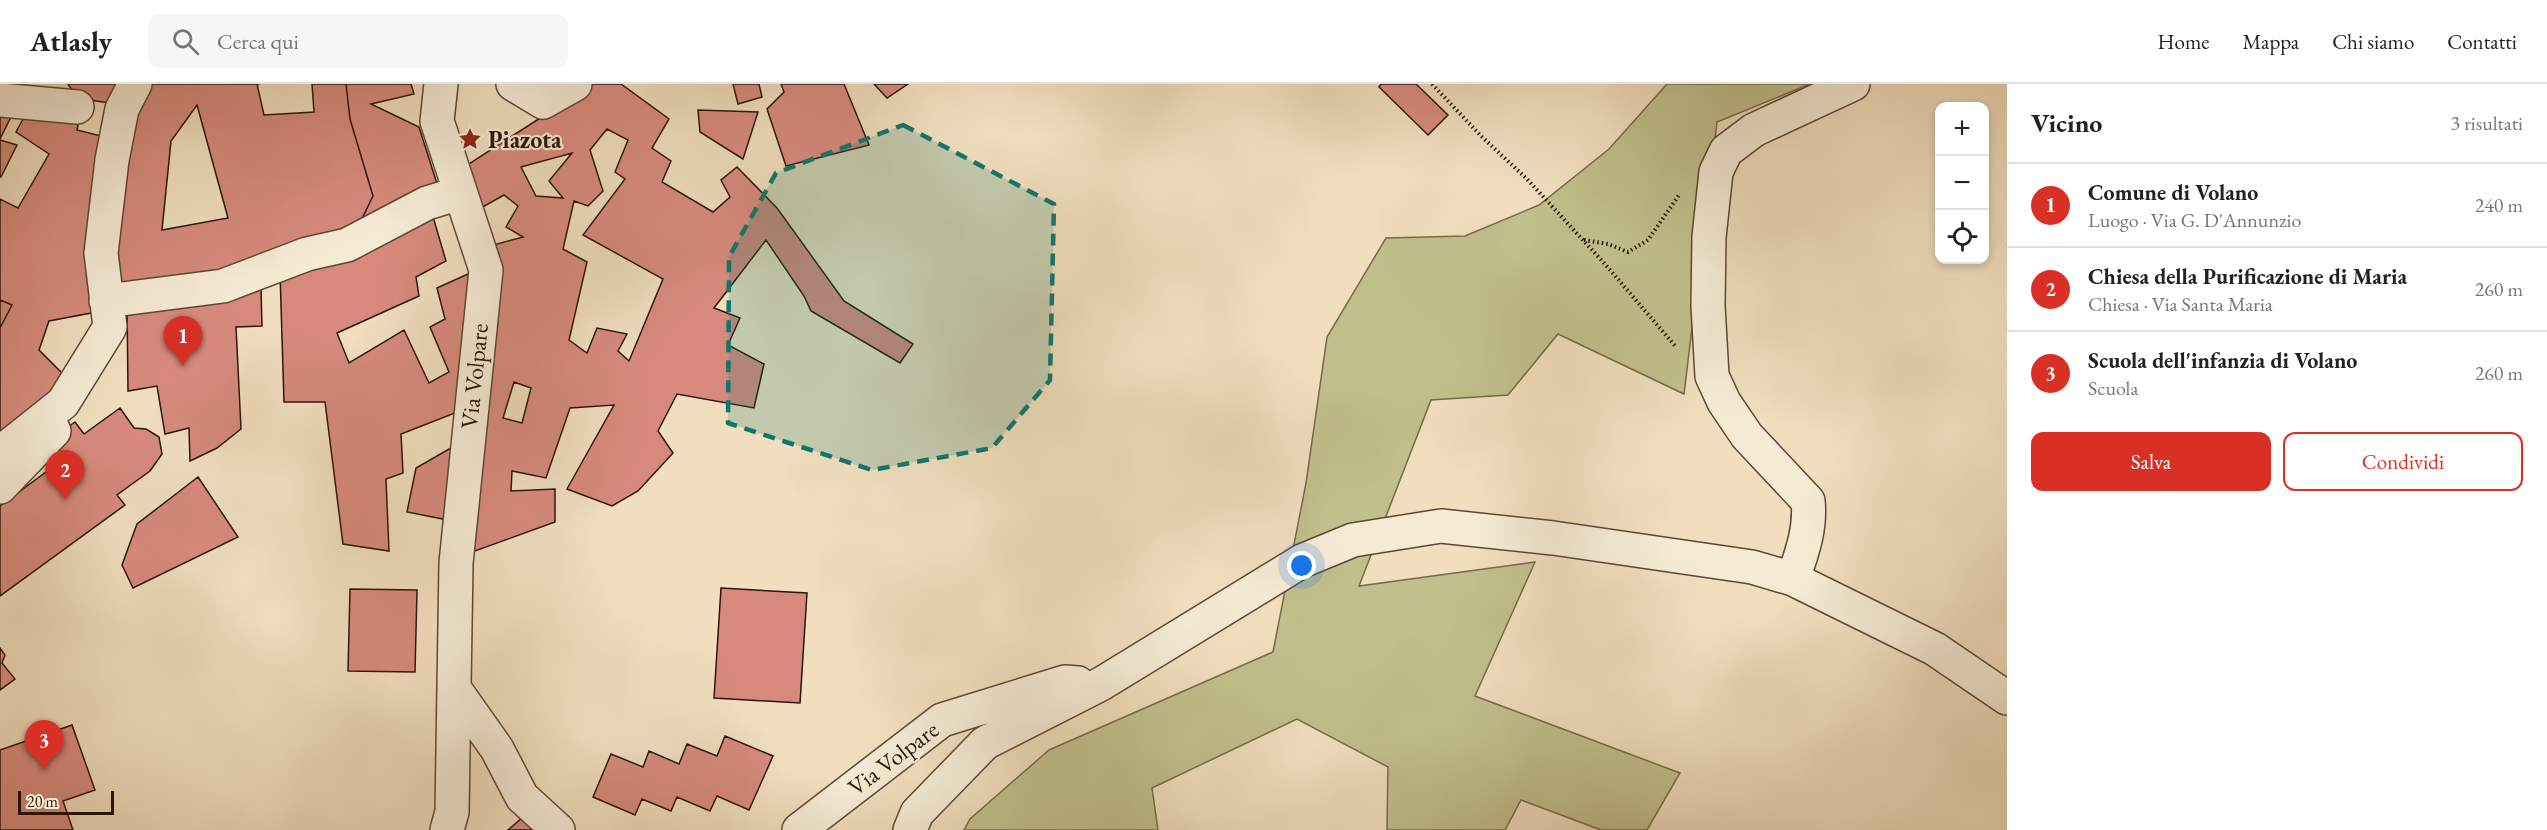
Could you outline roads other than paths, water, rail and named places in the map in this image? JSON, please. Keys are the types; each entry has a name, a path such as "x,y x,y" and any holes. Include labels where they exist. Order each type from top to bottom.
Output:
{"street":[{"path":"0,453 63,402 110,327 101,252 112,160 122,109 135,84"},
{"name":"Via Volpare","path":"441,84 437,121 486,270 456,563 452,812 447,830"},
{"path":"513,84 543,102 575,84"},
{"path":"1793,579 1806,542 1810,513 1808,501 1747,436 1724,402 1712,376 1708,306 1709,237 1716,172 1726,151 1754,130 1853,84"},
{"path":"0,100 68,95 119,127"},
{"path":"106,301 223,286 307,254 347,245 427,203 460,193"},
{"path":"0,487 100,380"},
{"path":"910,830 917,813 985,743 1101,684 1302,561 1353,540 1442,526 1553,538 1752,567 1793,579 1935,650 2007,698"},
{"name":"Via Volpare","path":"799,830 942,720 1065,682 1101,684"},
{"path":"454,688 497,749 522,797 558,830"}],"place":[{"name":"Piazota","path":"470,139"},
{"name":"Comune di Volano","path":"183,366"},
{"name":"Chiesa della Purificazione di Maria","path":"65,500"},
{"name":"Scuola dell'infanzia di Volano","path":"44,770"}]}
